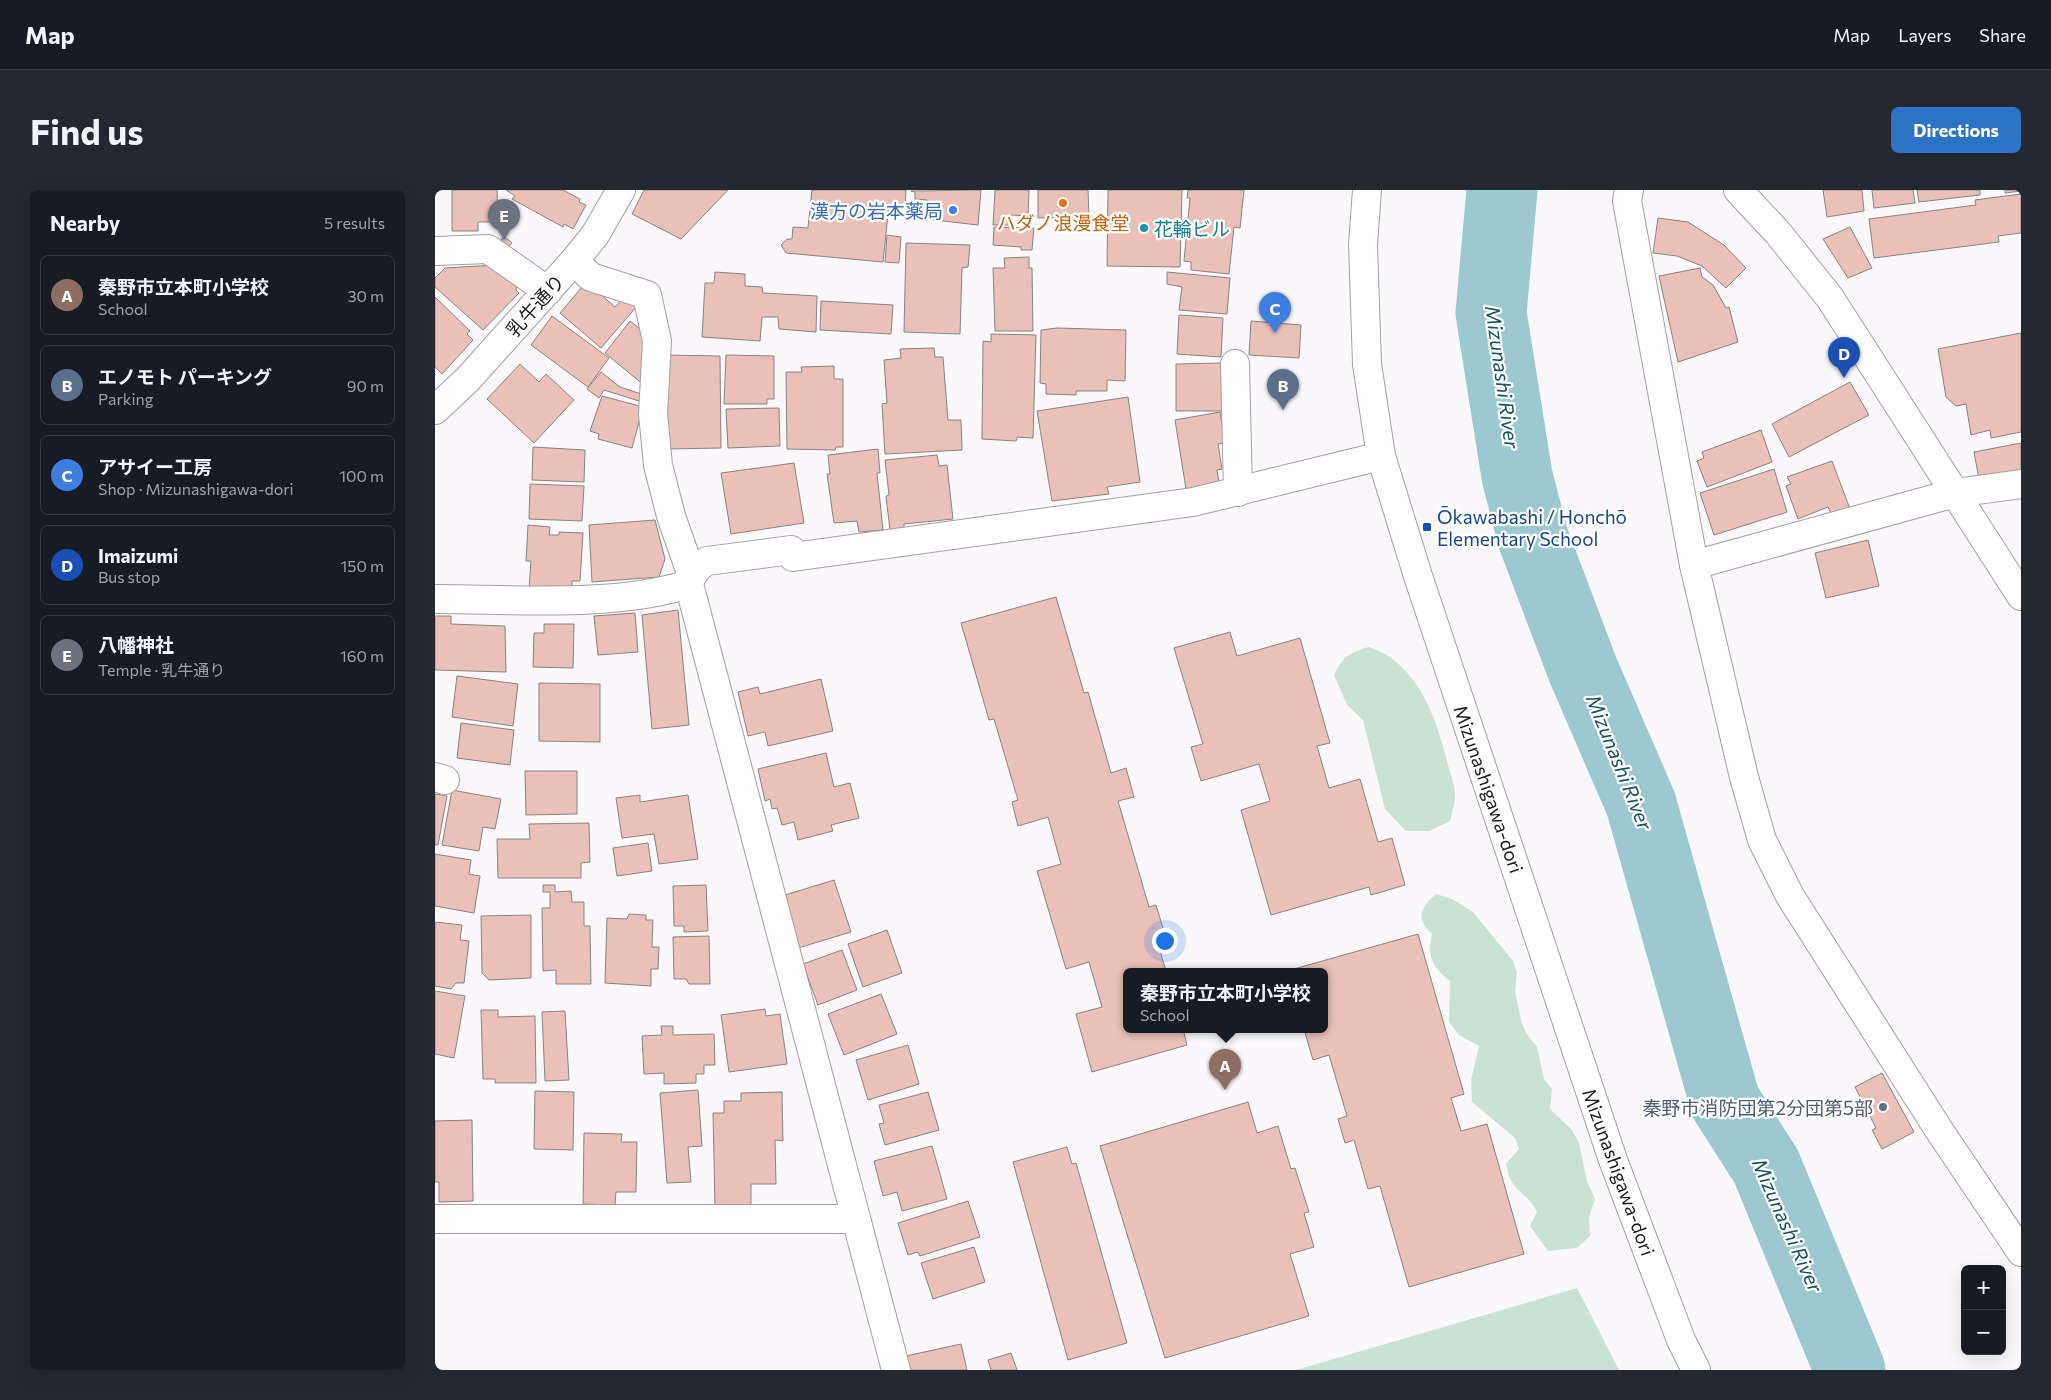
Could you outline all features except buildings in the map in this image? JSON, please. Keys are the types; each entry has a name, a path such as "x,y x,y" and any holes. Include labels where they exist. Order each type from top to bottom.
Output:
{"street":[{"name":"乳牛通り","path":"435,410 468,379 574,261 595,235 621,190"},
{"name":"Mizunashigawa-dori","path":"1367,190 1363,245 1367,364 1381,456 1418,576 1613,1160 1681,1340 1696,1370"},
{"path":"1629,190 1627,201 1694,565 1745,778 1762,840 1774,868 1790,896 1939,1130 2021,1252"},
{"path":"1738,190 1778,233 1830,298 2021,596"},
{"path":"435,251 488,249 548,291"},
{"path":"574,261 591,277 647,294 657,341 653,414 658,465 690,580 855,1219 896,1370"},
{"path":"1235,364 1238,492"},
{"path":"435,600 581,599 642,595 690,580 698,566 707,561 791,550 793,557 1193,502 1381,456"},
{"path":"1694,565 1955,493 2021,484"},
{"path":"435,1219 855,1219"}],"green space":[{"path":"1369,647 1386,655 1413,679 1423,695 1438,729 1455,797 1450,821 1429,831 1406,831 1385,809 1363,720 1347,705 1334,675 1347,656"},
{"path":"1436,894 1452,899 1473,912 1513,961 1517,973 1515,991 1521,1020 1526,1033 1537,1047 1544,1079 1552,1089 1550,1109 1572,1130 1579,1143 1587,1181 1595,1199 1589,1217 1590,1236 1577,1248 1548,1251 1530,1226 1537,1212 1529,1200 1512,1182 1506,1164 1519,1149 1515,1138 1472,1102 1471,1080 1479,1046 1459,1035 1449,1022 1450,981 1439,971 1432,960 1430,949 1432,934 1423,923 1422,918 1423,909"},
{"path":"1577,1288 1619,1370 1296,1370"}],"waterway":[{"name":"Mizunashi River","path":"1502,190 1491,313 1517,476 1533,538 1583,670 1641,804 1725,1102 1766,1166 1850,1370"}],"place":[{"name":"ハダノ浪漫食堂","path":"1063,203"},
{"name":"漢方の岩本薬局","path":"953,210"},
{"name":"花輪ビル","path":"1144,228"},
{"name":"八幡神社","path":"504,240"},
{"name":"アサイー工房","path":"1275,333"},
{"name":"Imaizumi","path":"1844,378"},
{"name":"エノモト パーキング","path":"1283,410"},
{"name":"Ōkawabashi / Honchō Elementary School","path":"1427,527"},
{"name":"秦野市立本町小学校","path":"1225,1090"},
{"name":"秦野市消防団第2分団第5部","path":"1883,1107"}]}
